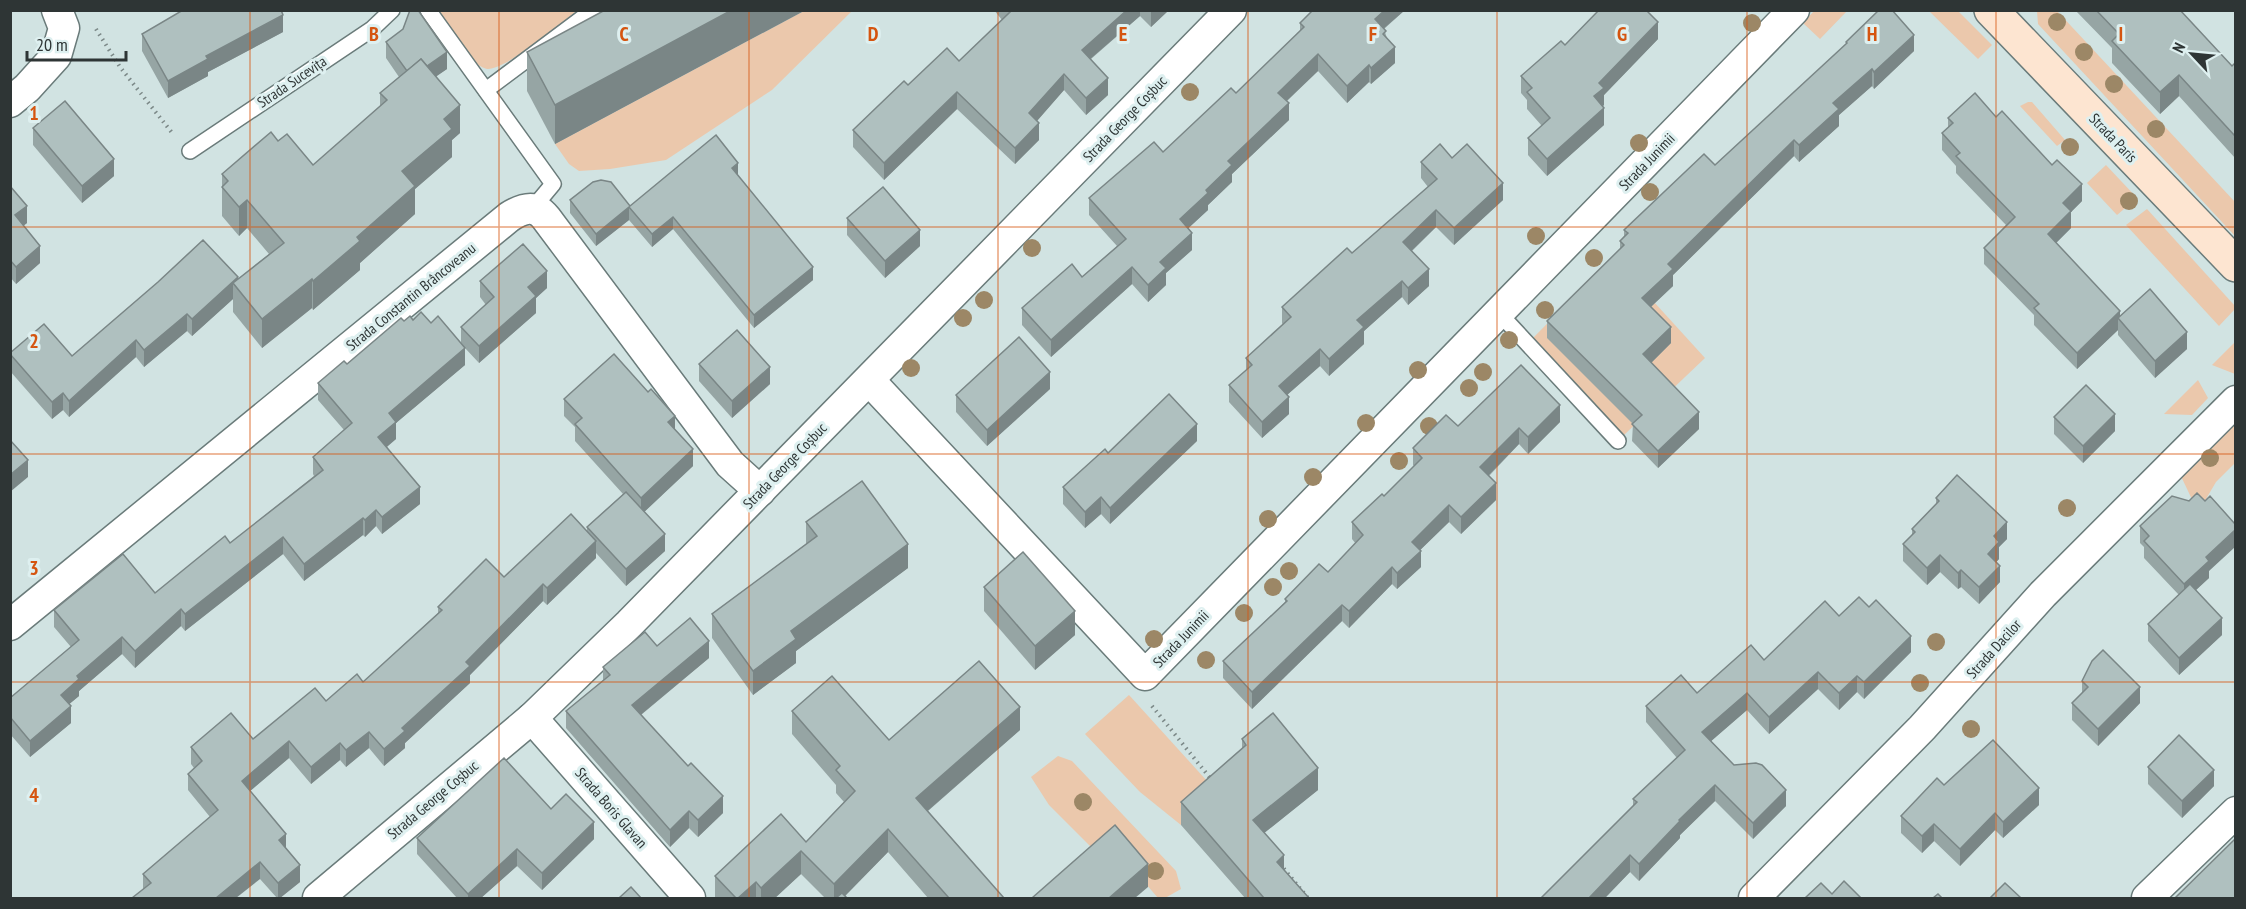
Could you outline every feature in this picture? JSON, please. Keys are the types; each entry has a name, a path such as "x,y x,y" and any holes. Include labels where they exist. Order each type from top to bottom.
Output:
{"street":[{"name":"Strada George Coșbuc","path":"318,898 531,718 629,624 1232,10"},
{"name":"Strada Junimii","path":"869,380 1145,675 1794,10"},
{"name":"Strada Paris","path":"1994,11 2235,265"},
{"path":"10,102 27,88 56,56 61,19"},
{"path":"533,208 546,218 730,464 760,491"},
{"name":"Strada Constantin Brâncoveanu","path":"10,625 509,217 522,210 533,208"},
{"name":"Strada Dacilor","path":"1754,898 1922,728 2043,594 2235,401"},
{"name":"Strada Boris Glavan","path":"531,718 690,898"},
{"path":"2147,898 2235,812"}],"lane":[{"name":"Strada Sucevița","path":"190,151 372,28 392,10"},
{"path":"428,10 553,184 533,208"},
{"path":"486,90 593,10"},
{"path":"1499,313 1618,441"}],"path":[{"path":"95,27 120,67 161,121 190,151"},
{"path":"1145,675 1147,700 1212,779"},
{"path":"1274,856 1308,898"}],"shaded area":[{"path":"437,11 577,11 519,55 495,68 487,69 478,65"},
{"path":"804,11 852,11 772,90 666,160 610,169 579,171 569,164 555,144"},
{"path":"1814,11 1847,11 1820,39 1803,23"},
{"path":"1929,11 1958,11 1992,45 1978,59"},
{"path":"2037,11 2059,11 2235,202 2235,236 2038,24"},
{"path":"2032,102 2065,140 2057,146 2020,106"},
{"path":"2106,165 2137,198 2117,215 2087,183"},
{"path":"2147,209 2235,306 2235,309 2219,326 2126,225"},
{"path":"1613,257 1705,358 1624,435 1533,338"},
{"path":"2235,341 2235,374 2212,365 2234,343"},
{"path":"2198,380 2208,398 2192,415 2164,414"},
{"path":"2235,421 2235,463 2216,482 2197,510 2179,472"},
{"path":"1129,695 1217,792 1181,825 1140,792 1085,734"},
{"path":"1058,756 1072,761 1176,871 1181,889 1165,898 1158,898 1116,849 1103,859 1049,805 1031,777"}],"building":[{"path":"183,10 281,10 283,15 206,56 208,59 168,81 142,34"},
{"path":"410,10 418,10 447,52 427,66 421,59 407,71 386,42 403,29"},
{"path":"605,10 732,10 555,105 527,52"},
{"path":"1009,10 1127,10 1082,50 1108,78 1086,98 1064,74 1029,113 1039,123 1015,148 957,92 884,163 853,130 904,81 908,85 947,48 959,61 1010,12"},
{"path":"1313,10 1385,10 1375,19 1386,31 1383,34 1395,47 1371,68 1369,65 1347,86 1318,54 1278,93 1289,103 1228,161 1232,165 1206,190 1208,193 1180,219 1192,233 1160,262 1166,268 1148,285 1132,267 1051,340 1022,308 1072,264 1082,277 1126,239 1089,198 1154,142 1163,152 1231,88 1236,93 1304,27 1300,23"},
{"path":"1599,10 1646,10 1658,22 1599,83 1604,88 1594,96 1604,108 1547,159 1528,138 1550,118 1527,92 1532,88 1521,76 1561,41 1565,45"},
{"path":"1879,10 1892,10 1914,35 1874,72 1872,69 1833,103 1839,109 1799,145 1794,140 1668,264 1673,269 1642,298 1671,327 1643,354 1699,412 1658,451 1632,424 1642,415 1547,321 1624,245 1620,241 1628,233 1624,230 1704,154 1715,165 1847,43"},
{"path":"2096,10 2180,10 2232,66 2235,63 2235,136 2179,75 2160,92 2112,41 2119,34"},
{"path":"421,59 460,105 444,119 452,129 402,171 415,186 357,237 360,241 313,281 312,279 262,319 233,283 284,243 247,200 239,207 222,187 228,181 222,174 271,132 278,141 287,134 313,165 387,100 380,93"},
{"path":"1975,93 1996,117 2002,111 2052,165 2057,160 2082,184 2063,203 2071,211 2048,234 2120,311 2077,353 2034,308 2039,304 1984,248 2015,217 1956,156 1960,153 1942,133 1953,123 1948,118"},
{"path":"65,101 114,159 82,186 33,128"},
{"path":"716,135 738,163 732,168 813,267 754,315 673,217 652,234 629,207 596,234 570,200 593,182 601,180 611,182 630,206"},
{"path":"1440,144 1452,158 1467,144 1503,183 1454,228 1436,210 1403,242 1429,269 1408,288 1402,281 1357,320 1364,327 1329,359 1320,349 1279,386 1289,397 1262,422 1229,385 1252,365 1246,358 1291,317 1282,307 1347,248 1352,253 1437,179 1421,162"},
{"path":"10,186 27,206 15,215 40,246 16,267 10,260"},
{"path":"883,187 920,230 885,261 847,218"},
{"path":"203,240 238,277 192,319 187,314 144,350 136,340 69,401 63,393 52,402 10,354 44,324 72,356"},
{"path":"523,244 547,271 528,287 536,296 479,346 461,327 494,297 480,281"},
{"path":"2150,289 2187,332 2155,361 2118,318"},
{"path":"421,312 431,323 438,316 465,348 389,413 396,422 378,437 420,487 382,517 376,510 365,520 363,518 304,564 283,537 185,614 181,609 135,651 122,637 77,676 79,679 61,695 71,706 30,741 10,717 10,698 79,640 54,610 123,554 155,593 225,536 230,543 323,470 313,457 352,423 318,383 344,361 347,364 401,318 404,321 410,316 413,320"},
{"path":"737,330 770,367 732,401 699,364"},
{"path":"1019,337 1050,372 987,430 956,395"},
{"path":"614,354 648,392 651,389 675,416 668,422 693,449 641,498 575,424 582,418 564,399"},
{"path":"1521,365 1560,405 1528,437 1519,428 1480,467 1496,483 1461,517 1449,505 1412,542 1421,551 1397,573 1392,567 1349,611 1342,605 1252,692 1223,661 1287,601 1285,599 1319,564 1328,572 1363,535 1352,522 1382,494 1384,496 1422,458 1413,448 1446,415 1458,426"},
{"path":"2086,385 2115,414 2083,446 2054,417"},
{"path":"1169,394 1197,424 1110,508 1101,497 1085,512 1063,487 1105,449 1108,453"},
{"path":"10,440 28,460 10,475"},
{"path":"1957,475 2007,522 1994,536 1999,542 1988,554 2000,566 1979,587 1961,570 1958,573 1940,555 1927,568 1903,544 1915,532 1912,529 1939,501 1936,498"},
{"path":"862,481 908,544 791,631 796,639 753,671 712,614 817,536 806,522"},
{"path":"626,492 665,534 626,569 587,527"},
{"path":"2197,493 2205,501 2210,496 2235,524 2235,530 2206,557 2209,561 2184,584 2144,541 2149,536 2140,526 2172,496 2189,501"},
{"path":"571,514 596,541 547,588 543,584 466,662 470,666 402,728 405,731 384,749 369,732 346,750 340,743 311,767 289,741 242,781 286,834 279,840 300,865 278,883 260,862 216,898 132,898 151,883 143,874 218,810 188,774 202,761 191,747 231,713 253,739 315,688 326,701 357,674 363,682 442,610 438,607 486,559 504,577"},
{"path":"1023,552 1075,611 1035,646 984,587"},
{"path":"2190,584 2222,618 2179,658 2148,624"},
{"path":"1859,597 1869,607 1876,600 1911,636 1864,682 1857,676 1839,693 1818,672 1769,717 1747,693 1702,732 1734,765 1756,763 1762,765 1786,790 1753,823 1715,785 1639,864 1630,855 1589,898 1541,898 1637,802 1633,799 1685,750 1646,706 1681,675 1697,693 1751,645 1764,660 1825,601 1839,616"},
{"path":"690,618 709,641 632,705 688,766 691,763 723,796 698,820 689,811 670,830 566,711 610,675 603,667 645,632 657,646"},
{"path":"2103,650 2140,687 2098,729 2072,703 2088,687 2082,681 2092,661"},
{"path":"979,661 1020,707 916,798 1004,898 949,898 888,829 834,884 801,851 761,888 756,882 738,898 715,876 781,814 806,842 855,791 836,770 840,766 792,711 832,676 889,740"},
{"path":"1273,713 1318,768 1253,820 1284,855 1277,862 1309,898 1264,898 1181,802 1246,745 1242,739"},
{"path":"2179,735 2214,770 2182,801 2148,767"},
{"path":"1993,740 2039,788 2003,822 1995,813 1960,849 1934,824 1922,836 1901,816 1937,778 1944,785"},
{"path":"504,758 551,809 566,794 594,822 542,873 517,849 468,894 417,838"},
{"path":"1115,825 1148,864 1109,898 1032,898"},
{"path":"2235,839 2235,898 2175,898"},
{"path":"1844,881 1861,898 1805,898 1821,883 1832,894"},
{"path":"2005,883 2021,898 1990,898"},
{"path":"631,887 641,898 619,898"},
{"path":"842,893 847,898 836,898"}]}
